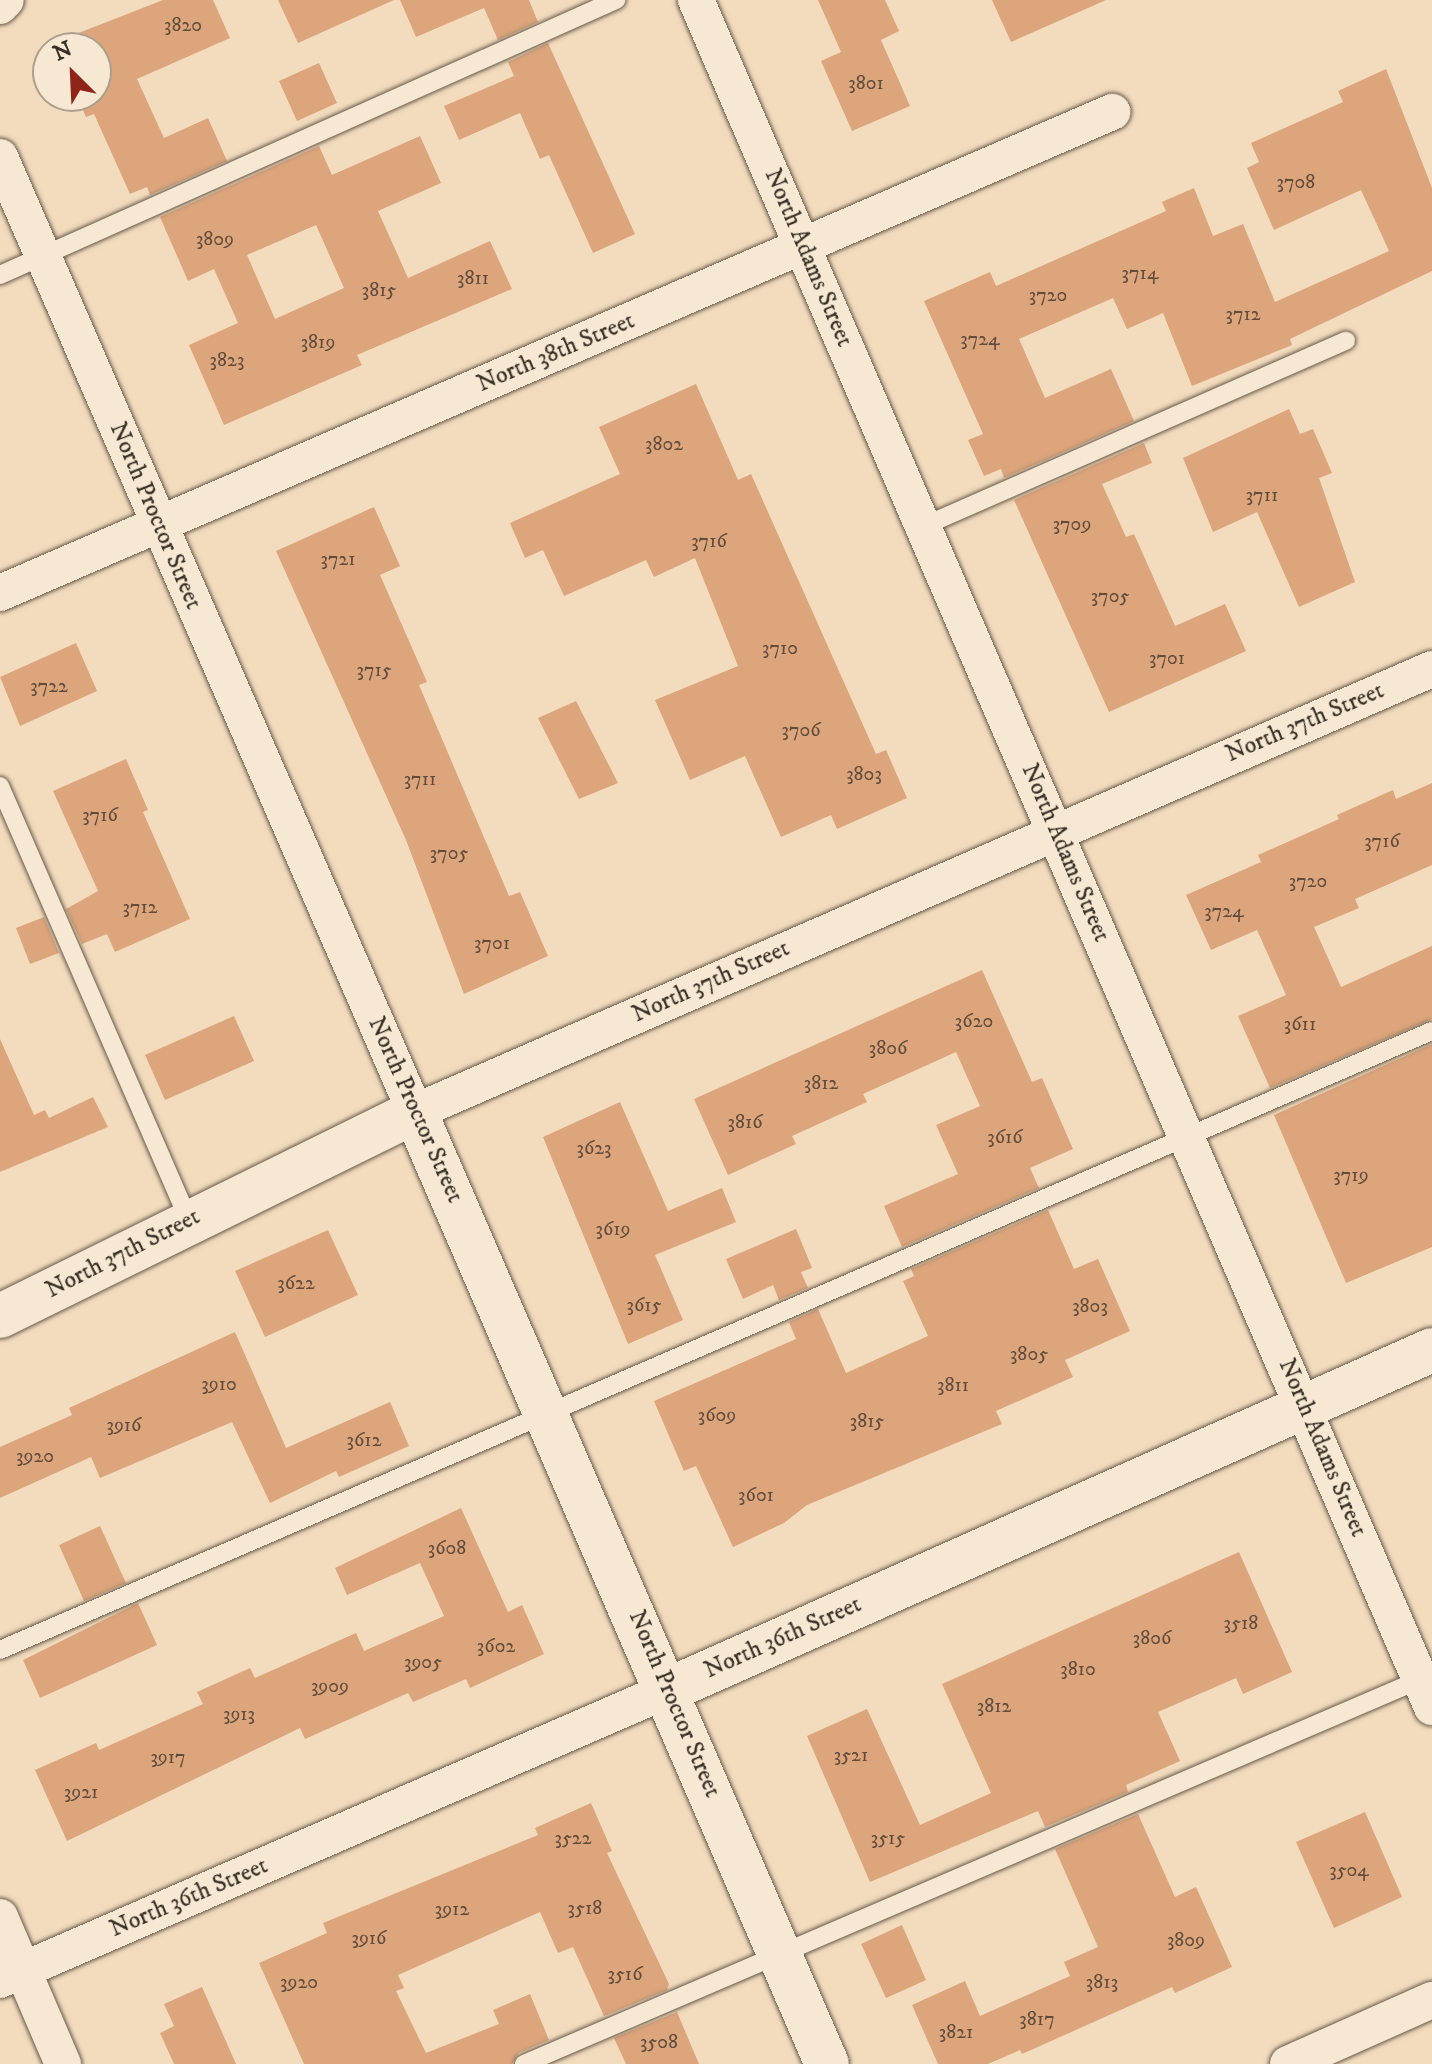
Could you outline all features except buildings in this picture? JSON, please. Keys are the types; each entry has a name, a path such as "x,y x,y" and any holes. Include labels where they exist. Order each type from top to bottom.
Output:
{"street":[{"path":"0,6 6,0"},
{"name":"North Adams Street","path":"696,0 1428,1687"},
{"name":"North 38th Street","path":"0,593 1112,112"},
{"name":"North Proctor Street","path":"0,157 668,1690 827,2064"},
{"name":"North 37th Street","path":"0,1316 189,1220 415,1112 1432,669"},
{"name":"North 36th Street","path":"12,1975 668,1690 1304,1404 1432,1350"},
{"path":"0,1917 12,1975 63,2064"},
{"path":"1288,2064 1432,2000"}],"lane":[{"path":"0,275 616,0"},
{"path":"924,526 1346,341"},
{"path":"0,786 189,1220"},
{"path":"0,1650 1432,1031"},
{"path":"524,2064 1428,1687"}]}
